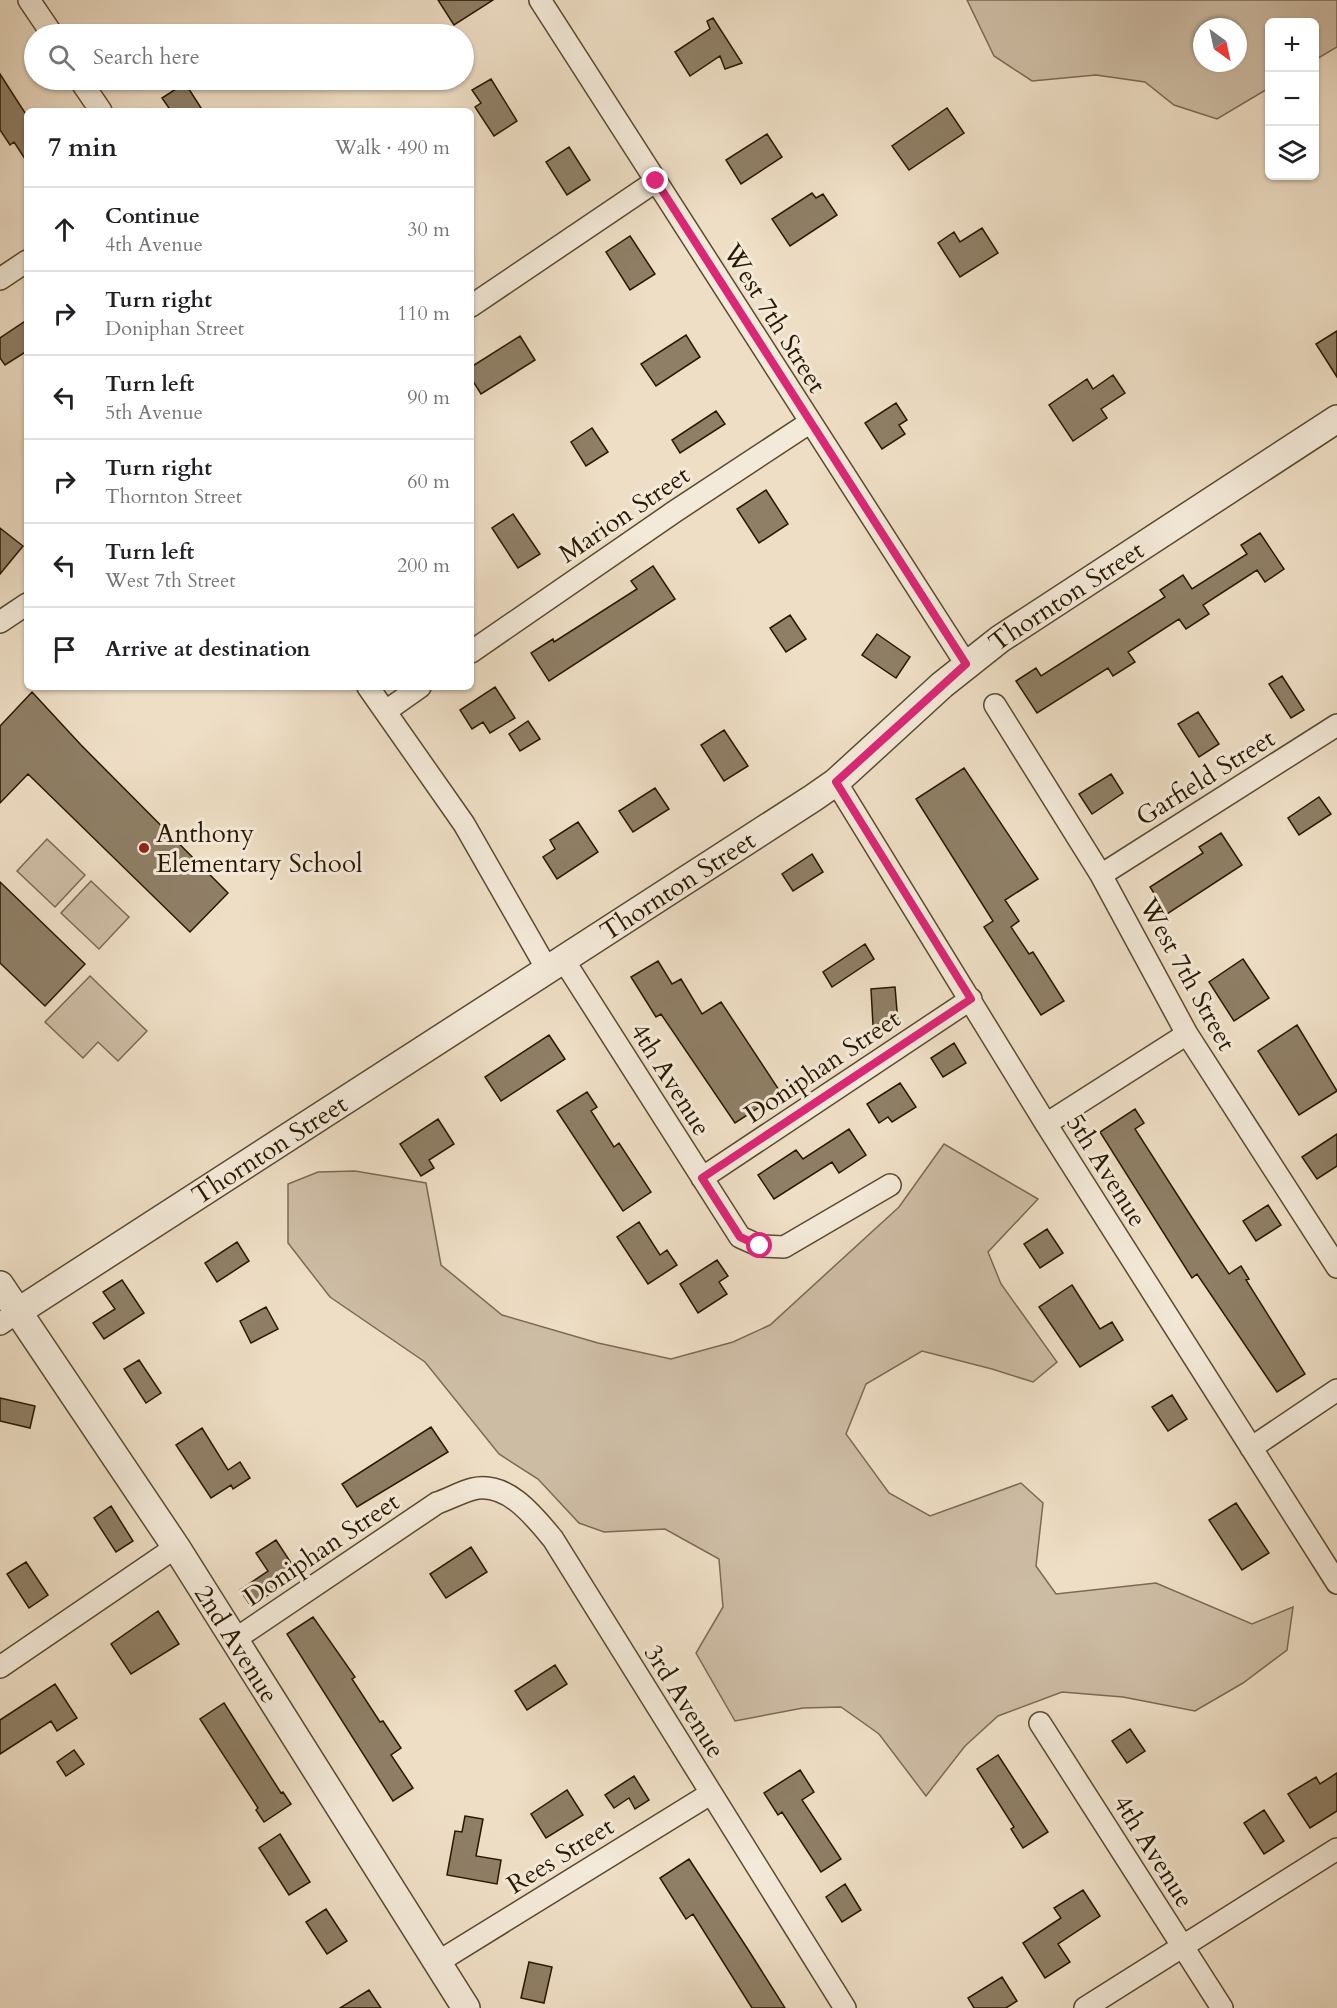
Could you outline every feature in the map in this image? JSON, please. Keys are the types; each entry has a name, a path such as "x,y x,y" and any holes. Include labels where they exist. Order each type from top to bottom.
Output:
{"street":[{"path":"29,0 45,24"},
{"name":"West 7th Street","path":"540,0 809,423 966,664"},
{"path":"86,90 98,108"},
{"path":"474,304 656,181"},
{"path":"0,279 24,263"},
{"name":"Thornton Street","path":"9,1318 836,782 966,664 1000,639 1337,419"},
{"name":"Marion Street","path":"474,650 674,512 809,423"},
{"path":"0,622 24,606"},
{"name":"4th Avenue","path":"370,690 464,824 555,964 740,1237 760,1246 784,1247 890,1185"},
{"path":"386,711 416,690"},
{"name":"West 7th Street","path":"995,705 1101,875 1187,1034 1337,1267"},
{"name":"Garfield Street","path":"1101,875 1336,727"},
{"name":"5th Avenue","path":"836,782 1046,1124 1337,1583"},
{"name":"Doniphan Street","path":"702,1178 971,999"},
{"path":"1046,1124 1187,1034"},
{"name":"2nd Avenue","path":"0,1285 9,1318 176,1547 466,2008"},
{"path":"1251,1448 1337,1390"},
{"name":"3rd Avenue","path":"437,1503 475,1489 504,1492 536,1518 553,1539 844,2008"},
{"name":"Doniphan Street","path":"234,1640 437,1503"},
{"path":"0,1667 176,1547"},
{"name":"4th Avenue","path":"1040,1723 1222,2008"},
{"name":"Rees Street","path":"438,1962 710,1794"},
{"path":"1085,2008 1337,1849"}],"shaded area":[{"path":"967,0 1337,0 1337,47 1319,58 1319,18 1265,18 1265,90 1217,119 1174,105 1145,82 1096,75 1032,81 994,56"},
{"path":"47,839 85,875 55,907 17,871"},
{"path":"91,881 129,917 99,949 61,913"},
{"path":"90,976 147,1031 118,1061 98,1042 83,1058 45,1022"},
{"path":"944,1144 1038,1199 988,1252 1001,1284 1057,1362 1033,1382 922,1351 866,1384 846,1434 889,1493 930,1516 1021,1483 1043,1503 1036,1566 1056,1594 1156,1583 1252,1624 1293,1607 1287,1650 1243,1683 1195,1711 1123,1697 1062,1692 998,1716 965,1746 926,1796 879,1734 841,1707 803,1708 735,1721 696,1653 723,1607 719,1559 665,1529 604,1532 579,1523 538,1479 499,1454 425,1362 330,1297 288,1243 288,1184 318,1172 355,1171 426,1183 441,1265 502,1315 598,1343 671,1359 733,1342 770,1325 899,1207"}],"building":[{"path":"438,0 493,0 456,24"},
{"path":"713,18 742,63 725,69 720,56 690,76 675,52 710,29 707,21"},
{"path":"0,74 24,111 24,157 14,142 10,145 0,130"},
{"path":"491,79 517,121 494,136 475,107 481,103 472,90"},
{"path":"174,90 190,90 201,108 169,108 162,98"},
{"path":"947,108 964,133 909,170 892,146"},
{"path":"767,134 782,157 741,184 726,160"},
{"path":"569,147 590,180 567,195 546,162"},
{"path":"812,193 816,198 823,194 837,215 790,246 772,219"},
{"path":"982,228 998,253 960,277 938,243 954,232 960,242"},
{"path":"630,236 655,274 630,290 606,252"},
{"path":"24,322 24,353 5,365 0,358 0,338"},
{"path":"1337,331 1337,377 1316,344"},
{"path":"686,335 700,357 656,386 641,364"},
{"path":"520,336 535,360 481,394 474,383 474,365"},
{"path":"1113,375 1125,393 1101,409 1107,418 1073,441 1049,405 1087,379 1093,389"},
{"path":"896,403 907,420 899,425 905,434 882,449 865,423"},
{"path":"716,411 725,424 680,453 672,440"},
{"path":"592,428 608,452 586,466 571,442"},
{"path":"766,490 788,524 759,543 737,509"},
{"path":"513,514 540,554 518,568 492,528"},
{"path":"0,528 23,546 0,574"},
{"path":"1260,533 1284,569 1265,582 1257,570 1203,605 1209,614 1186,629 1179,619 1128,652 1135,662 1113,676 1108,668 1037,713 1016,681 1036,668 1041,676 1165,597 1160,590 1183,575 1192,589 1247,554 1241,545"},
{"path":"653,566 675,599 549,681 531,653 553,639 554,642 637,589 631,581"},
{"path":"790,615 806,639 786,652 770,628"},
{"path":"877,634 910,657 896,678 862,655"},
{"path":"1282,676 1304,710 1291,718 1269,684"},
{"path":"495,687 515,718 490,733 483,722 472,729 460,710"},
{"name":"Anthony Elementary School","path":"32,692 81,745 228,893 190,932 28,774 0,803 0,726"},
{"path":"1198,712 1219,744 1199,757 1178,724"},
{"path":"528,721 540,739 520,751 509,734"},
{"path":"724,730 748,766 724,781 701,745"},
{"path":"964,768 1038,879 1005,900 1019,921 1011,927 1029,954 1033,952 1064,1001 1041,1015 984,927 993,921 916,799"},
{"path":"1111,774 1123,793 1092,814 1079,794"},
{"path":"655,788 669,809 633,832 619,811"},
{"path":"1319,797 1331,814 1299,835 1288,818"},
{"path":"578,822 598,852 557,879 543,857 555,849 550,840"},
{"path":"1221,833 1242,865 1167,914 1150,887 1203,853 1199,847"},
{"path":"812,854 823,872 793,891 782,874"},
{"path":"0,882 85,964 45,1006 0,963"},
{"path":"865,944 874,959 832,987 823,972"},
{"path":"1243,959 1269,998 1234,1021 1209,982"},
{"path":"658,961 672,984 681,979 702,1014 721,1002 781,1093 735,1123 661,1014 656,1017 631,977"},
{"path":"895,987 898,1023 873,1025 871,989"},
{"path":"1297,1025 1337,1091 1299,1115 1258,1051"},
{"path":"549,1035 565,1059 501,1101 485,1077"},
{"path":"954,1043 966,1063 943,1077 931,1058"},
{"path":"900,1083 916,1107 892,1122 888,1117 879,1123 867,1104"},
{"path":"587,1092 597,1107 591,1111 614,1147 619,1143 651,1192 623,1211 557,1111"},
{"path":"1135,1109 1144,1123 1135,1129 1229,1274 1241,1266 1249,1279 1246,1280 1305,1374 1277,1392 1197,1274 1192,1278 1100,1132"},
{"path":"438,1119 454,1144 429,1160 434,1168 421,1176 400,1144"},
{"path":"849,1129 866,1155 839,1173 832,1162 774,1199 758,1175 796,1150 803,1159"},
{"path":"1337,1134 1337,1166 1317,1179 1302,1157"},
{"path":"1268,1205 1281,1225 1256,1241 1243,1221"},
{"path":"639,1222 660,1255 667,1250 677,1265 648,1284 617,1237"},
{"path":"1047,1229 1063,1253 1040,1268 1024,1244"},
{"path":"237,1242 249,1261 217,1282 205,1263"},
{"path":"717,1260 728,1276 719,1282 727,1294 698,1313 680,1284"},
{"path":"122,1280 144,1313 104,1339 93,1323 115,1309 103,1292"},
{"path":"1072,1285 1100,1329 1112,1322 1123,1340 1080,1367 1039,1307"},
{"path":"266,1307 278,1329 251,1343 240,1321"},
{"path":"139,1360 161,1393 146,1403 124,1369"},
{"path":"1172,1395 1187,1419 1168,1431 1152,1407"},
{"path":"0,1398 35,1406 30,1428 0,1421"},
{"path":"431,1427 448,1452 357,1507 342,1484"},
{"path":"202,1428 228,1470 240,1462 250,1478 233,1489 231,1485 211,1498 176,1445"},
{"path":"1236,1503 1269,1553 1242,1570 1209,1520"},
{"path":"111,1506 133,1541 116,1552 94,1518"},
{"path":"276,1540 299,1575 251,1606 240,1590 268,1571 256,1553"},
{"path":"471,1547 487,1572 446,1598 430,1574"},
{"path":"26,1562 48,1595 29,1608 7,1574"},
{"path":"158,1611 179,1644 131,1674 111,1644"},
{"path":"313,1617 355,1677 352,1679 380,1722 383,1721 401,1748 391,1755 413,1788 393,1801 287,1634"},
{"path":"555,1665 567,1684 527,1710 515,1691"},
{"path":"55,1684 77,1718 57,1731 51,1721 0,1754 0,1720"},
{"path":"224,1703 281,1793 283,1792 291,1804 264,1822 256,1810 258,1808 200,1719"},
{"path":"1130,1729 1145,1751 1127,1763 1112,1741"},
{"path":"74,1750 84,1764 66,1776 57,1762"},
{"path":"998,1755 1048,1832 1023,1848 1011,1829 1014,1827 977,1769"},
{"path":"800,1770 814,1792 802,1800 841,1859 821,1872 782,1812 778,1815 764,1793"},
{"path":"1337,1773 1337,1811 1310,1828 1288,1794 1316,1777 1320,1784"},
{"path":"634,1776 649,1800 635,1809 629,1798 614,1808 605,1795"},
{"path":"567,1790 583,1815 546,1838 531,1814"},
{"path":"1264,1810 1284,1841 1264,1854 1244,1823"},
{"path":"465,1816 483,1819 476,1856 501,1860 497,1884 447,1875 455,1831 462,1832"},
{"path":"280,1834 310,1882 289,1895 259,1848"},
{"path":"689,1859 785,2008 752,2008 693,1914 686,1919 660,1878"},
{"path":"845,1884 861,1910 842,1922 826,1897"},
{"path":"1083,1890 1100,1916 1058,1944 1070,1962 1045,1978 1023,1943 1061,1918 1054,1908"},
{"path":"326,1909 347,1941 327,1954 306,1922"},
{"path":"529,1962 552,1967 544,2003 521,1998"},
{"path":"1002,1977 1017,2001 1006,2008 974,2008 968,1998"},
{"path":"369,1990 381,2008 340,2008"}],"place":[{"name":"Anthony Elementary School","path":"144,848"}],"route":[{"path":"656,181 809,423 966,664 836,782 971,999 702,1178 740,1237 760,1246"}]}
